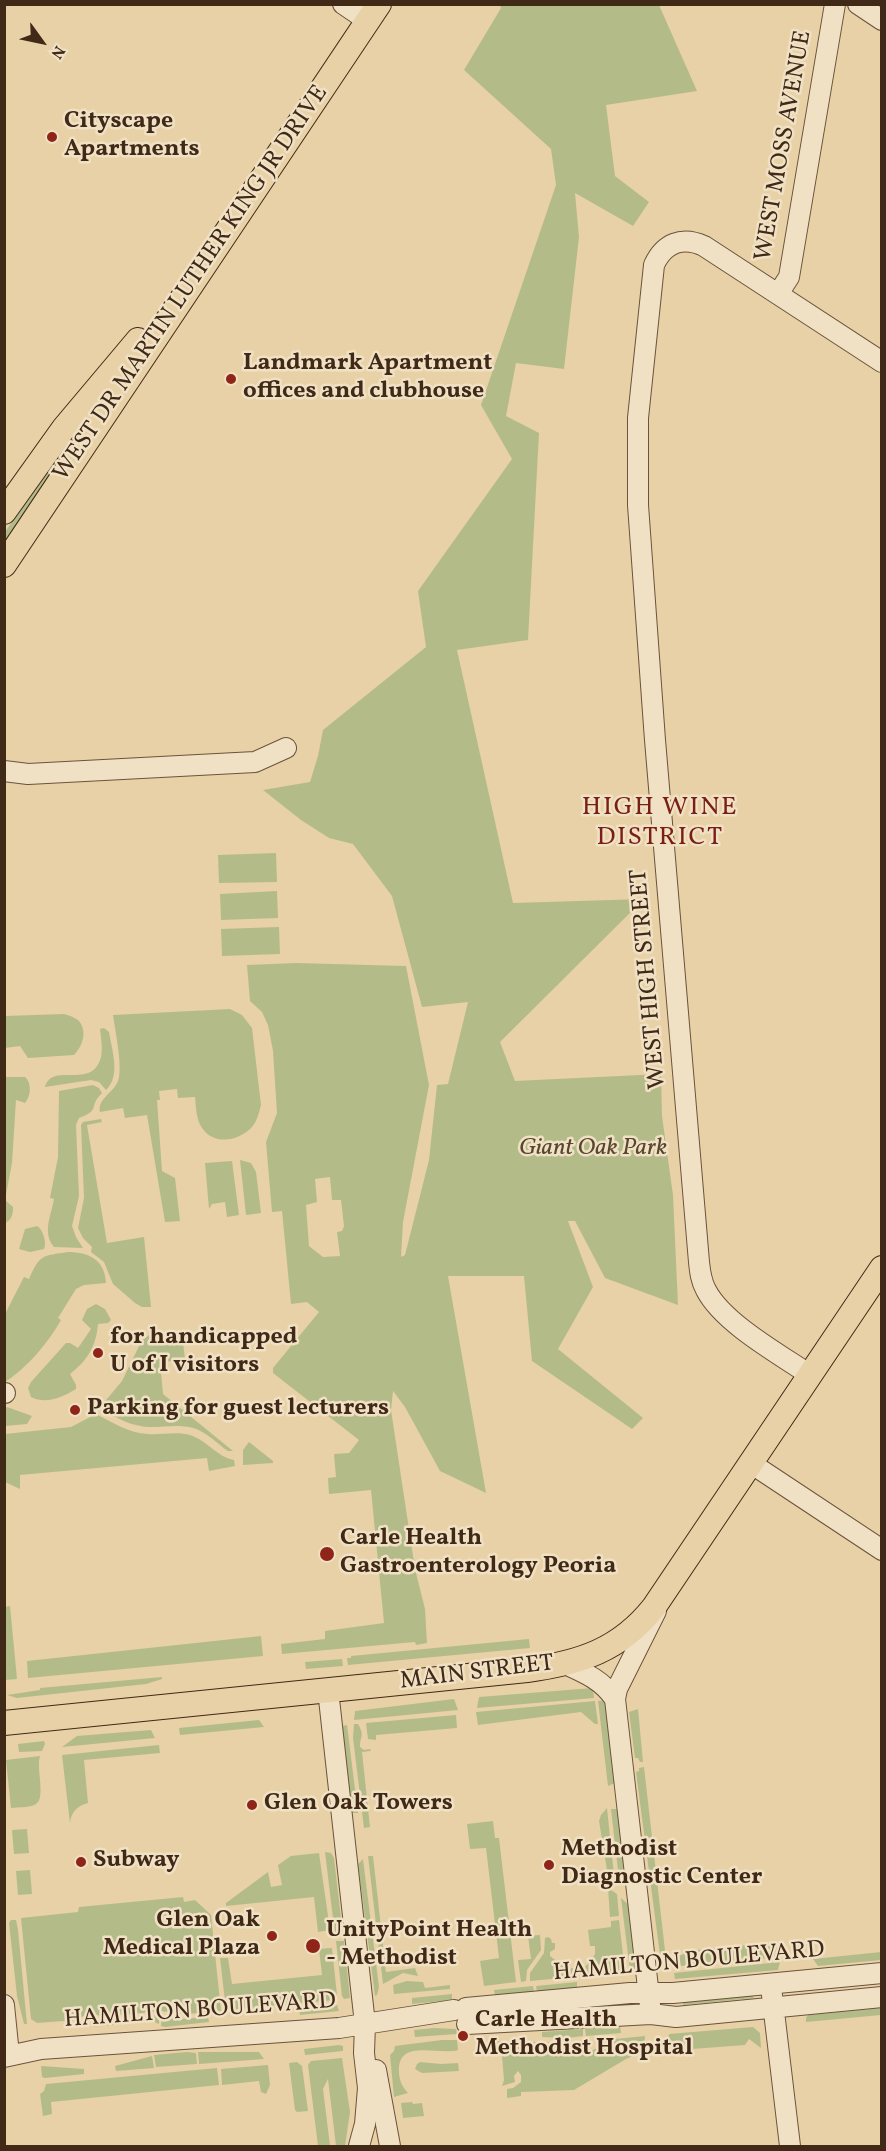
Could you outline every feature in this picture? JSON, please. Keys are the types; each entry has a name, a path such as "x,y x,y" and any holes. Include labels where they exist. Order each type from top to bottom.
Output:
{"main road":[{"name":"WEST DR MARTIN LUTHER KING JR DRIVE","path":"4,564 373,13"},
{"path":"4,512 64,428 202,269"},
{"name":"MAIN STREET","path":"4,1723 517,1671 565,1664 597,1653 622,1639 645,1620 666,1592 882,1268"}],"street":[{"path":"343,4 373,13"},
{"name":"WEST MOSS AVENUE","path":"778,294 789,277 835,4"},
{"path":"858,4 882,20"},
{"name":"WEST HIGH STREET","path":"778,294 696,242 681,240 668,246 657,258 652,276 638,418 638,506 699,1262 705,1288 717,1306 742,1328 810,1376"},
{"path":"778,294 882,362"},
{"path":"4,771 28,774 255,762 286,748"},
{"path":"752,1464 882,1550"},
{"path":"651,2014 615,1699 617,1689 666,1592"},
{"path":"565,1664 593,1677 615,1699"},
{"path":"328,1690 365,2024 390,2146"},
{"name":"HAMILTON BOULEVARD","path":"460,2016 649,1992 673,1993 882,1973"},
{"path":"771,1983 790,2146"},
{"name":"HAMILTON BOULEVARD","path":"7,2056 41,2049 297,2031 399,2018 651,2014 676,2018 882,1997"},
{"path":"4,2006 7,2056"},
{"path":"359,2146 365,2124 368,2088 364,2053 365,2024"}],"green space":[{"name":"Giant Oak Park","path":"500,5 659,5 697,91 606,105 615,176 649,202 633,226 575,193 579,237 564,369 516,363 506,416 539,433 528,640 457,650 513,903 644,899 500,1042 515,1081 661,1074 662,1116 673,1195 678,1305 605,1278 575,1221 568,1221 593,1287 558,1349 643,1418 632,1429 532,1361 524,1276 448,1276 486,1493 440,1471 405,1407 393,1391 391,1410 415,1569 425,1609 427,1643 416,1645 415,1642 282,1654 281,1644 325,1639 325,1631 384,1623 371,1490 329,1494 328,1478 336,1477 334,1454 349,1453 359,1440 273,1373 273,1368 319,1312 307,1302 291,1304 282,1211 272,1212 266,1142 277,1113 273,1051 268,1025 262,1012 250,1001 247,965 296,963 406,966 429,1085 403,1222 401,1257 405,1255 429,1160 437,1085 448,1084 468,1002 422,1007 392,896 353,844 329,838 301,820 263,790 310,782 323,730 426,647 418,591 512,459 481,405 556,185 551,149 464,70 501,8","holes":["330,1177 332,1200 341,1200 344,1226 342,1231 337,1232 340,1256 323,1257 309,1246 306,1205 317,1202 315,1179"]},
{"path":"58,454 67,460 5,554 5,532"},
{"path":"276,853 277,882 219,883 218,855"},
{"path":"277,891 278,918 221,920 220,894"},
{"path":"279,927 280,954 222,956 221,929"},
{"path":"230,1009 242,1015 252,1028 261,1105 259,1114 254,1125 247,1132 227,1140 220,1139 207,1134 202,1128 197,1117 195,1097 178,1098 177,1089 159,1091 160,1100 157,1100 162,1171 175,1178 180,1221 165,1222 147,1115 125,1118 123,1108 100,1112 101,1102 115,1087 120,1071 113,1015"},
{"path":"64,1014 78,1020 83,1028 82,1043 74,1055 28,1058 20,1046 5,1048 5,1016"},
{"path":"104,1028 109,1032 114,1063 113,1078 106,1090 99,1082 91,1080 45,1087 55,1076 81,1075 96,1067 102,1054 100,1029"},
{"path":"4,1077 25,1077 30,1090 25,1103 16,1100 12,1163 5,1200 13,1207 13,1212 11,1218 5,1223"},
{"path":"93,1085 102,1093 92,1110 79,1118 76,1125 79,1196 72,1226 83,1248 54,1247 50,1242 48,1230 54,1199 50,1198 58,1157 59,1091"},
{"path":"101,1119 102,1122 87,1125 107,1243 144,1237 151,1307 142,1307 135,1303 113,1284 104,1262 91,1252 92,1247 83,1238 78,1228 84,1198 81,1125 83,1122"},
{"path":"240,1160 251,1163 256,1172 261,1213 246,1215"},
{"path":"232,1161 239,1215 227,1217 225,1202 212,1204 209,1209 205,1163"},
{"path":"37,1226 44,1236 44,1249 30,1252 19,1249 25,1229"},
{"path":"68,1252 83,1254 95,1259 103,1268 106,1283 84,1285 76,1289 58,1318 61,1320 50,1337 21,1370 5,1382 5,1314 24,1277 29,1279 39,1261 47,1256"},
{"path":"96,1304 105,1309 111,1320 108,1323 98,1324 90,1352 70,1374 76,1389 48,1400 31,1397 28,1388 31,1382 66,1343 78,1348 91,1329 82,1320 87,1309"},
{"path":"154,1332 149,1340 158,1335 182,1333 185,1360 160,1362 163,1394 233,1451 228,1451 207,1435 193,1428 138,1426 103,1409 102,1405 122,1381 142,1340"},
{"path":"5,1408 32,1416 27,1424 5,1426"},
{"path":"96,1414 134,1432 190,1435 222,1456 234,1460 235,1466 209,1471 207,1458 20,1475 20,1489 5,1482 5,1434 71,1427"},
{"path":"249,1442 273,1463 243,1465 243,1450"},
{"path":"10,1606 17,1679 5,1680 5,1607"},
{"path":"261,1636 263,1656 28,1678 27,1661"},
{"path":"529,1639 530,1648 348,1665 347,1658 351,1656"},
{"path":"342,1659 343,1666 306,1669 305,1662"},
{"path":"162,1677 162,1679 146,1684 17,1698 7,1695 40,1690 40,1688"},
{"path":"593,1688 594,1698 477,1708 479,1697"},
{"path":"454,1699 458,1710 354,1720 355,1711"},
{"path":"605,1700 615,1783 608,1786 598,1701"},
{"path":"595,1701 598,1724 581,1712 478,1725 476,1712"},
{"path":"638,1709 643,1762 635,1758 629,1712"},
{"path":"456,1715 457,1728 376,1735 376,1740 368,1739 366,1723"},
{"path":"259,1720 264,1727 180,1735 179,1728"},
{"path":"354,1724 358,1724 361,1731 360,1747 371,1751 362,1752 370,1827 364,1828 353,1738"},
{"path":"347,1725 358,1813 352,1813 342,1726"},
{"path":"151,1730 155,1738 62,1747 77,1736"},
{"path":"44,1741 42,1751 19,1752 18,1744"},
{"path":"159,1745 160,1753 84,1760 88,1803 75,1810 70,1823 62,1755"},
{"path":"40,1756 39,1801 31,1806 11,1808 6,1760"},
{"path":"644,1767 667,1968 658,1969 660,1955 636,1772 639,1768"},
{"path":"607,1808 614,1875 607,1870 599,1821"},
{"path":"611,1809 618,1809 625,1882 619,1879"},
{"path":"493,1821 495,1838 499,1838 516,1982 484,1986 480,1961 499,1958 486,1848 470,1849 467,1824"},
{"path":"27,1829 29,1853 14,1854 12,1830"},
{"path":"325,1852 331,1853 334,1858 343,1935 335,1935"},
{"path":"319,1853 330,1930 318,1932 314,1897 226,1906 226,1903 268,1872 271,1887 282,1885 278,1865 291,1856"},
{"path":"368,1856 373,1856 386,1972 415,1968 418,1976 403,1973 383,1984"},
{"path":"363,1859 379,1987 375,1996 358,1864"},
{"path":"30,1870 32,1894 18,1895 16,1871"},
{"path":"608,1888 617,1894 619,1916 610,1917"},
{"path":"183,1897 184,1902 195,1900 211,1915 221,2011 187,2014 160,2011 104,2017 90,2013 76,2020 37,2023 31,2019 21,1918 78,1912 79,1907"},
{"path":"621,1898 629,1905 636,1970 630,1971"},
{"path":"11,1920 16,1920 18,1930 27,2024 24,2024 17,1996 9,1923"},
{"path":"619,1920 625,1972 591,1975 575,1972 563,1978 530,1981 530,1973 544,1953 545,1938 548,1937 552,1943 555,1943 555,1949 550,1952 550,1956 567,1969 586,1966 595,1954 595,1946 590,1946 588,1930 611,1927 611,1921"},
{"path":"540,1935 541,1950 527,1970 526,1981 521,1982 518,1960 531,1959 528,1936"},
{"path":"336,1941 344,1941 350,1998 344,1999 342,1996"},
{"path":"778,1942 779,1957 682,1966 678,1964 676,1956 686,1951"},
{"path":"332,1948 337,1995 335,2000 226,2010 220,1958 228,1958 232,1984 322,1975 319,1949"},
{"path":"881,1952 881,1960 818,1966 813,1959"},
{"path":"780,1962 778,1970 675,1979 674,1973"},
{"path":"407,1981 423,1982 425,1988 450,1985 450,1989 394,1994 393,1985"},
{"path":"577,1982 577,1988 537,1992 536,1986"},
{"path":"533,1986 534,1992 495,1996 494,1990"},
{"path":"754,1993 753,1998 683,2005 683,2001"},
{"path":"452,1994 452,2000 412,2004 412,1998"},
{"path":"337,2005 339,2011 300,2015 299,2008"},
{"path":"881,2008 881,2015 806,2022 808,2015"},
{"path":"159,2016 159,2024 152,2021 93,2027 92,2023"},
{"path":"162,2016 181,2019 208,2017 209,2022 165,2027 161,2026"},
{"path":"620,2026 621,2033 586,2036 585,2029"},
{"path":"753,2027 760,2033 761,2048 749,2039 745,2045 679,2050 671,2046 668,2040 669,2034"},
{"path":"456,2029 457,2034 415,2037 414,2030"},
{"path":"583,2029 583,2036 542,2037 542,2032"},
{"path":"645,2036 644,2051 574,2090 521,2092 521,2096 507,2098 507,2089 521,2082 521,2075 518,2071 514,2076 515,2082 502,2086 504,2080 502,2056 504,2053 509,2055 510,2052 503,2045 499,2051 497,2041 568,2043 575,2051 584,2052 595,2049 605,2040"},
{"path":"457,2040 458,2050 421,2050 405,2055 400,2061 399,2074 401,2083 408,2093 394,2097 390,2055 395,2046"},
{"path":"343,2046 343,2051 305,2055 304,2049"},
{"path":"198,2052 259,2052 264,2059 199,2064"},
{"path":"196,2053 197,2064 156,2067 154,2055"},
{"path":"152,2056 154,2068 116,2071 115,2066"},
{"path":"342,2058 350,2112 345,2146 336,2146 328,2079 323,2089 330,2146 318,2146 308,2065 311,2061"},
{"path":"297,2062 302,2066 308,2111 297,2112 295,2110 289,2063"},
{"path":"420,2062 458,2063 459,2071 422,2073 415,2069"},
{"path":"268,2065 270,2085 266,2094 261,2092 259,2081 222,2085 221,2069"},
{"path":"41,2066 84,2069 84,2074 45,2078 42,2077"},
{"path":"217,2068 219,2085 51,2102 52,2114 43,2116 40,2094 44,2091 46,2084"},
{"path":"412,2102 413,2104 422,2103 424,2116 403,2118 401,2103"}],"place":[{"name":"Cityscape Apartments","path":"52,137"},
{"name":"Landmark Apartment offices and clubhouse","path":"231,379"},
{"name":"for handicapped U of I visitors","path":"98,1353"},
{"name":"Parking for guest lecturers","path":"75,1410"},
{"name":"Carle Health Gastroenterology Peoria","path":"327,1554"},
{"name":"Glen Oak Towers","path":"252,1805"},
{"name":"Subway","path":"81,1862"},
{"name":"Methodist Diagnostic Center","path":"549,1865"},
{"name":"Glen Oak Medical Plaza","path":"272,1936"},
{"name":"UnityPoint Health - Methodist","path":"313,1946"},
{"name":"Carle Health Methodist Hospital","path":"463,2036"}],"district":[{"name":"HIGH WINE DISTRICT","path":"660,824"}]}
